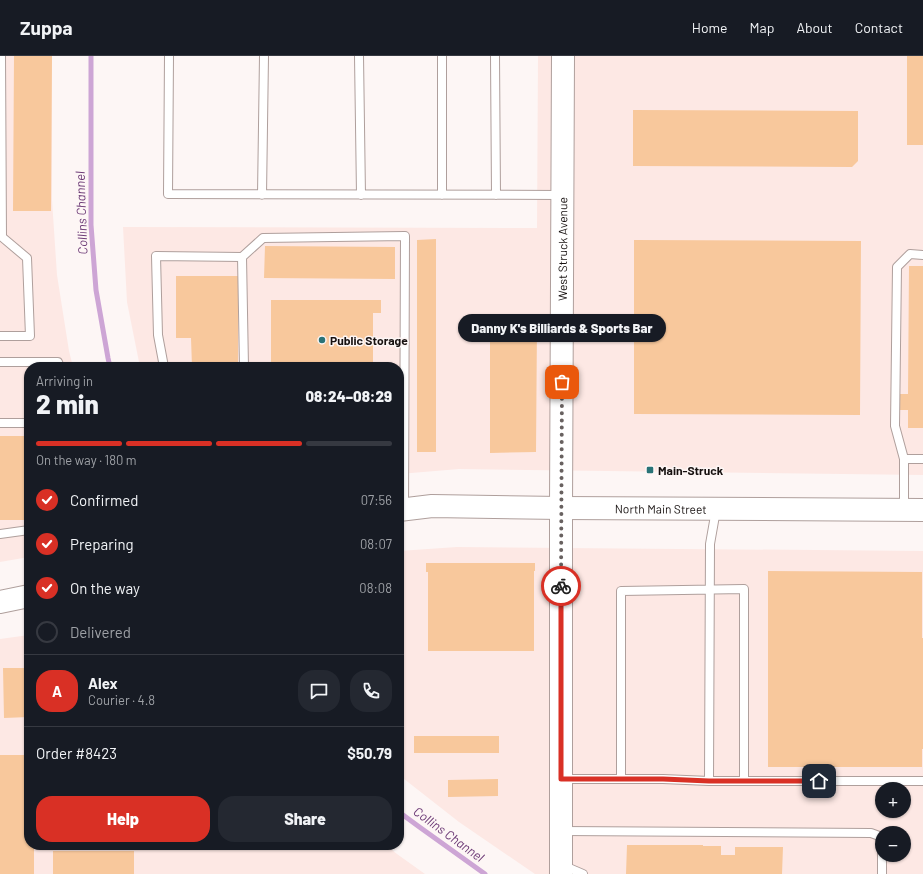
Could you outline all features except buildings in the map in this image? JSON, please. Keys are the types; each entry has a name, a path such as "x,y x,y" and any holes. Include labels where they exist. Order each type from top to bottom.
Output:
{"street":[{"name":"West Struck Avenue","path":"561,869 563,56"},
{"name":"North Main Street","path":"404,510 432,506 914,510"},
{"path":"0,602 24,597"}],"lane":[{"path":"0,336 30,336 27,258 1,237 1,56"},
{"path":"169,56 168,194 562,196"},
{"path":"262,195 264,56"},
{"path":"360,56 361,196"},
{"path":"442,56 442,195"},
{"path":"495,56 496,195"},
{"path":"163,362 158,335 156,256 242,257 263,238 405,236 403,362"},
{"path":"914,510 904,459 895,426 897,267 910,254 923,255"},
{"path":"242,257 244,362"},
{"path":"0,362 58,362"},
{"path":"0,423 24,423"},
{"path":"904,459 923,459"},
{"path":"709,781 710,544 716,509"},
{"path":"0,534 24,531"},
{"path":"622,779 622,591 744,590 744,781"},
{"path":"561,779 923,781"},
{"path":"561,831 871,832 882,837 882,874"},
{"path":"561,869 583,874"}],"shaded area":[{"path":"0,56 52,56 52,200 57,275 72,362 24,362 24,558 0,562"},
{"path":"538,56 923,56 923,475 459,469 404,474 404,362 139,362 127,302 123,227 537,228"},
{"path":"457,547 923,551 923,874 535,874 459,822 404,779 404,551"},
{"path":"24,636 24,850 392,850 425,874 0,874 0,639"}],"waterway":[{"name":"Collins Channel","path":"91,56 91,225 96,290 109,362"},
{"name":"Collins Channel","path":"404,816 485,874"}],"way so far":[{"path":"561,586 562,382"}],"place":[{"name":"Public Storage","path":"322,340"},
{"name":"Danny K's Billiards & Sports Bar","path":"562,382"},
{"name":"Main-Struck","path":"650,470"}],"route":[{"path":"561,586 561,779 819,781"}]}
